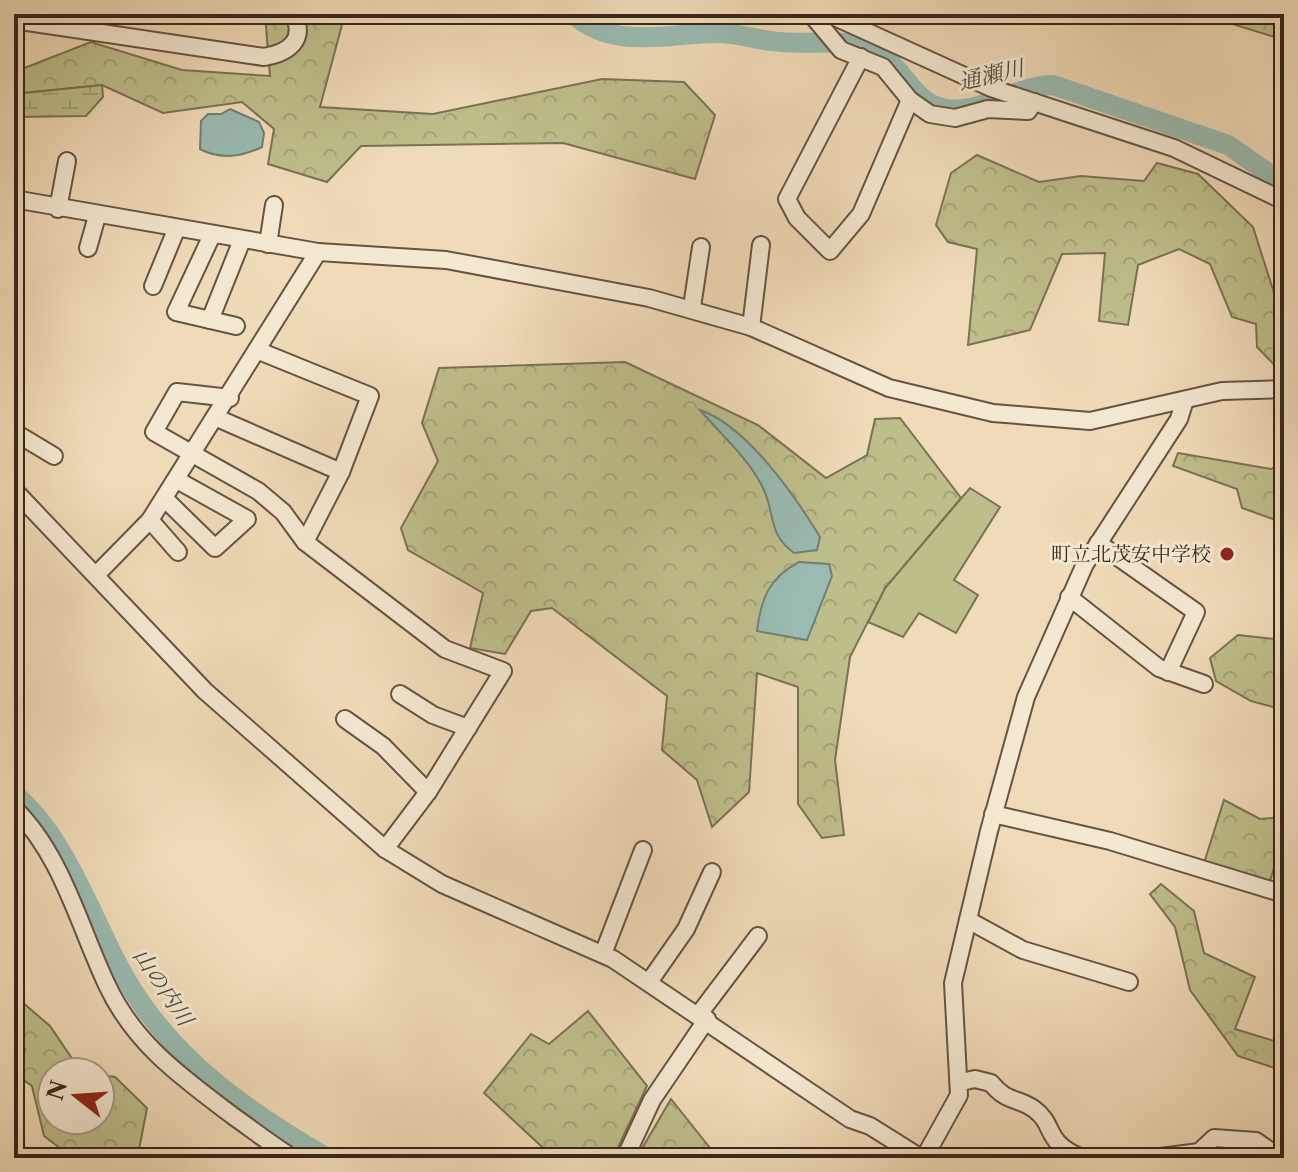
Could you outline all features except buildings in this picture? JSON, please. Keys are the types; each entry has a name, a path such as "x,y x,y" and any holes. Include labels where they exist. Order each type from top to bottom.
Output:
{"street":[{"path":"14,20 264,57 280,54 295,42 299,31 293,14"},
{"path":"811,14 835,41 883,67 910,100 930,114 955,118 988,109 1028,111 1029,101"},
{"path":"828,14 991,88 1174,148 1284,201"},
{"path":"835,41 844,21"},
{"path":"861,57 787,199 797,218 830,251 861,214 910,100"},
{"path":"58,209 67,161"},
{"path":"14,199 176,230 318,252 446,260 692,307 751,327 860,378 960,408 1052,420 1090,421 1222,391 1284,389"},
{"path":"268,244 274,205"},
{"path":"88,248 97,216"},
{"path":"153,286 176,230"},
{"path":"212,235 176,312 236,326"},
{"path":"210,320 242,240"},
{"path":"751,327 761,245"},
{"path":"692,307 701,247"},
{"path":"97,574 150,520 165,499 318,252"},
{"path":"259,351 370,396 341,472 305,542"},
{"path":"230,398 177,392 154,432 258,491 283,512 305,542 445,649 503,671 428,792 385,849"},
{"path":"14,490 205,691 385,849 442,884 603,954 703,1017 850,1119 870,1126 923,1158 951,1115 961,1082 953,983 993,814 1026,697 1069,597 1098,543 1179,419 1185,400"},
{"path":"217,418 341,472"},
{"path":"14,432 54,456"},
{"path":"165,499 215,548 247,519 177,480"},
{"path":"150,520 178,552"},
{"path":"1098,543 1196,612 1168,672"},
{"path":"1069,597 1168,672 1204,684"},
{"path":"400,694 433,715 468,728"},
{"path":"345,719 383,746 428,792"},
{"path":"14,808 40,838 79,916 107,985 142,1040 191,1086 293,1158"},
{"path":"993,814 1110,841 1284,894"},
{"path":"603,954 643,850"},
{"path":"649,982 686,929 712,872"},
{"path":"968,920 1023,950 1129,982"},
{"path":"625,1158 652,1100 758,936"},
{"path":"961,1082 975,1079 991,1083 1002,1097 1035,1109 1060,1149 1082,1158"},
{"path":"1153,1158 1199,1152 1214,1138 1256,1141 1280,1158"}],"green space":[{"path":"265,14 342,14 343,21 320,107 433,114 602,79 684,82 715,115 695,179 563,143 361,146 327,182 268,164 274,129 242,102 163,113 102,85 14,94 14,72 91,42 182,70 270,76"},
{"path":"1198,14 1284,14 1284,40 1210,17"},
{"path":"102,85 103,97 86,116 14,117 14,94"},
{"path":"977,155 1039,182 1081,176 1144,181 1157,163 1198,174 1253,227 1276,299 1284,299 1284,375 1257,347 1256,324 1232,317 1210,264 1179,249 1138,265 1128,325 1099,321 1105,253 1062,254 1030,330 968,345 977,249 948,242 936,225 951,173"},
{"path":"625,362 758,425 826,478 867,455 875,419 900,418 961,498 885,588 850,657 835,760 844,835 822,838 798,804 798,687 757,673 749,792 712,827 697,780 662,750 667,696 552,608 531,611 505,654 470,648 483,593 408,550 401,528 438,461 422,423 439,368"},
{"path":"1178,453 1271,469 1284,463 1284,523 1242,508 1237,489 1173,466"},
{"path":"970,488 1000,507 954,580 978,595 956,633 919,613 903,637 868,622 885,588"},
{"path":"1238,635 1284,640 1284,710 1251,701 1216,681 1210,658"},
{"path":"1224,800 1260,819 1284,817 1284,836 1269,884 1204,863"},
{"path":"1161,884 1194,911 1204,953 1255,977 1235,1029 1284,1044 1284,1071 1238,1056 1190,990 1175,927 1150,894"},
{"path":"14,995 50,1026 70,1056 36,1056 36,1103 32,1086 18,1076 25,1049 14,1039"},
{"path":"588,1011 647,1086 613,1158 554,1158 484,1093 531,1034 549,1044"},
{"path":"116,1078 147,1108 139,1150 131,1158 73,1158 44,1136 116,1136"},
{"path":"671,1099 718,1158 677,1158 673,1150 640,1152"}],"water":[{"path":"230,109 259,122 264,133 262,147 231,156 215,155 200,149 201,121 208,114 221,114"},
{"path":"700,410 718,418 735,431 768,464 820,537 817,550 794,553 785,546 776,531 767,498 757,477"},
{"path":"799,562 829,564 832,576 807,640 757,631 768,590 780,575"}],"waterway":[{"name":"通瀬川","path":"573,14 606,33 624,36 725,33 781,42 845,43 864,47 891,63 929,103 942,108 969,108 1039,86 1053,85 1228,145 1284,184"},
{"name":"山の内川","path":"14,794 49,833 78,882 127,981 167,1036 241,1103 327,1158"}],"place":[{"name":"町立北茂安中学校","path":"1227,554"}]}
